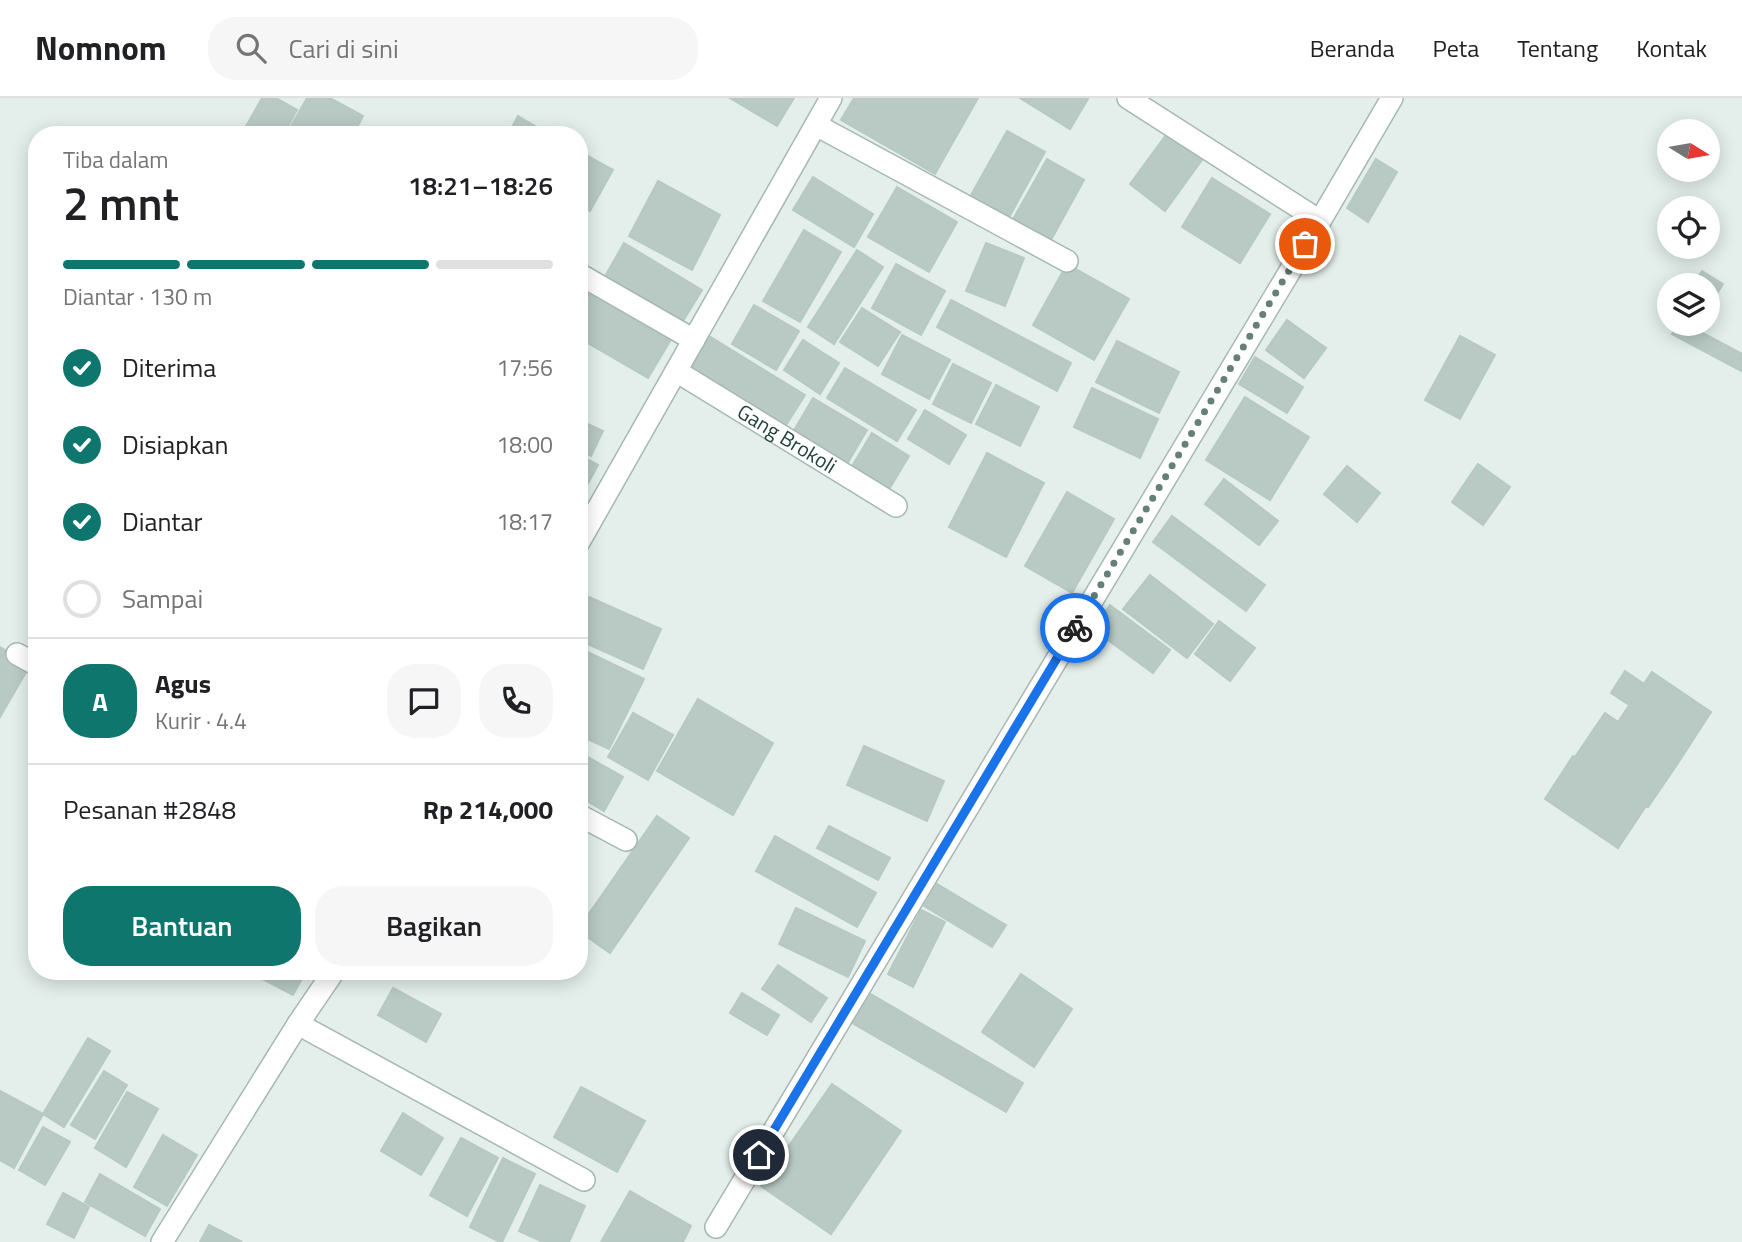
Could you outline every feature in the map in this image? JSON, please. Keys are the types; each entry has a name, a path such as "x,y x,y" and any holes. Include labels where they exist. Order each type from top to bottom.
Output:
{"street":[{"path":"588,526 831,98"},
{"path":"1128,98 1320,221"},
{"path":"716,1227 1392,98"},
{"path":"816,125 1067,261"},
{"path":"588,279 694,340"},
{"name":"Gang Brokoli","path":"676,371 895,506"},
{"path":"17,654 28,660"},
{"path":"588,820 626,840"},
{"path":"162,1242 328,980"},
{"path":"298,1024 584,1180"}],"building":[{"path":"262,98 276,98 297,110 288,126 246,126"},
{"path":"307,98 330,98 363,116 358,126 291,126"},
{"path":"730,98 794,98 777,126"},
{"path":"854,98 978,98 935,174 841,120"},
{"path":"1020,98 1086,98 1088,99 1070,129"},
{"path":"518,116 535,126 513,126"},
{"path":"1172,127 1207,153 1165,211 1130,184"},
{"path":"1007,131 1045,152 1008,219 970,197"},
{"path":"588,156 613,170 590,211 588,210"},
{"path":"1047,159 1084,180 1050,242 1012,221"},
{"path":"1376,159 1397,172 1368,222 1347,208"},
{"path":"813,177 873,214 854,247 793,210"},
{"path":"1212,178 1270,214 1240,263 1182,227"},
{"path":"658,181 720,215 692,270 629,236"},
{"path":"897,187 957,222 929,272 868,237"},
{"path":"804,230 841,252 800,322 763,301"},
{"path":"624,243 702,290 680,326 603,280"},
{"path":"986,243 1024,258 1005,306 966,291"},
{"path":"857,250 883,267 834,344 808,327"},
{"path":"896,264 945,291 921,335 872,308"},
{"path":"1067,264 1129,299 1094,360 1033,325"},
{"path":"588,294 670,341 648,378 588,343"},
{"path":"951,300 1071,363 1057,391 937,327"},
{"path":"754,305 799,331 776,370 732,344"},
{"path":"862,308 900,332 878,366 840,342"},
{"path":"1287,320 1326,348 1304,378 1266,350"},
{"path":"902,335 950,360 929,399 882,374"},
{"path":"709,336 805,395 783,430 688,371"},
{"path":"1460,336 1495,355 1460,419 1425,400"},
{"path":"1676,336 1708,336 1742,354 1741,371"},
{"path":"803,340 839,363 820,394 784,370"},
{"path":"1117,341 1179,372 1159,413 1096,382"},
{"path":"1255,357 1303,387 1287,413 1239,384"},
{"path":"953,364 991,383 971,423 933,404"},
{"path":"845,368 916,410 897,441 827,398"},
{"path":"996,385 1039,407 1020,446 976,424"},
{"path":"1092,388 1158,419 1140,458 1074,427"},
{"path":"1245,397 1309,437 1270,500 1206,460"},
{"path":"813,398 867,430 843,471 789,439"},
{"path":"925,410 966,435 949,464 908,439"},
{"path":"588,424 603,431 591,456 588,455"},
{"path":"872,433 909,456 885,496 848,473"},
{"path":"987,453 1044,483 1006,557 949,527"},
{"path":"588,460 598,465 588,483"},
{"path":"1478,464 1510,487 1483,525 1452,502"},
{"path":"1347,466 1380,493 1357,522 1324,494"},
{"path":"1224,479 1278,521 1259,545 1205,504"},
{"path":"1067,492 1114,519 1072,593 1025,566"},
{"path":"1172,516 1265,585 1246,611 1153,542"},
{"path":"1150,575 1213,624 1187,658 1123,609"},
{"path":"589,597 661,629 643,669 588,644"},
{"path":"1110,605 1170,650 1153,673 1093,629"},
{"path":"1219,621 1255,648 1230,681 1195,654"},
{"path":"0,647 28,664 28,668 0,717"},
{"path":"588,652 644,679 609,749 588,739"},
{"path":"1625,671 1644,684 1629,705 1611,693"},
{"path":"1652,672 1711,712 1678,763 1618,722"},
{"path":"698,699 773,743 733,815 657,771"},
{"path":"633,713 673,735 648,780 608,757"},
{"path":"1605,713 1678,763 1648,807 1575,757"},
{"path":"864,746 944,781 927,821 847,785"},
{"path":"1573,756 1646,806 1618,848 1545,799"},
{"path":"588,757 623,777 604,811 588,801"},
{"path":"657,816 689,838 610,953 588,937 588,915"},
{"path":"829,826 890,858 878,880 817,848"},
{"path":"775,836 876,893 857,927 756,871"},
{"path":"937,884 1006,925 992,947 924,906"},
{"path":"796,908 865,941 848,977 779,944"},
{"path":"921,910 945,922 913,987 888,974"},
{"path":"778,965 827,998 811,1022 762,989"},
{"path":"1021,974 1072,1009 1034,1067 982,1032"},
{"path":"264,980 301,980 293,995"},
{"path":"393,988 441,1014 426,1042 378,1015"},
{"path":"742,993 779,1015 767,1035 730,1013"},
{"path":"869,993 1023,1083 1006,1112 852,1023"},
{"path":"88,1038 110,1051 64,1127 43,1114"},
{"path":"104,1071 127,1085 95,1139 71,1125"},
{"path":"832,1084 901,1131 831,1234 761,1186"},
{"path":"581,1087 645,1121 617,1172 554,1137"},
{"path":"0,1091 43,1114 14,1168 0,1160"},
{"path":"127,1092 158,1109 126,1167 95,1148"},
{"path":"403,1113 443,1138 421,1175 381,1151"},
{"path":"43,1127 70,1142 45,1185 19,1170"},
{"path":"163,1135 197,1155 167,1206 134,1187"},
{"path":"461,1138 498,1158 467,1216 430,1195"},
{"path":"503,1158 535,1174 500,1242 470,1227"},
{"path":"100,1174 160,1209 145,1236 85,1202"},
{"path":"540,1185 585,1206 569,1242 543,1242 519,1231"},
{"path":"630,1191 691,1226 683,1242 601,1242"},
{"path":"63,1193 89,1207 74,1238 47,1224"},
{"path":"209,1225 242,1242 200,1242"}],"way so far":[{"path":"1075,628 1305,244"}],"route":[{"path":"759,1155 1075,628"}]}
